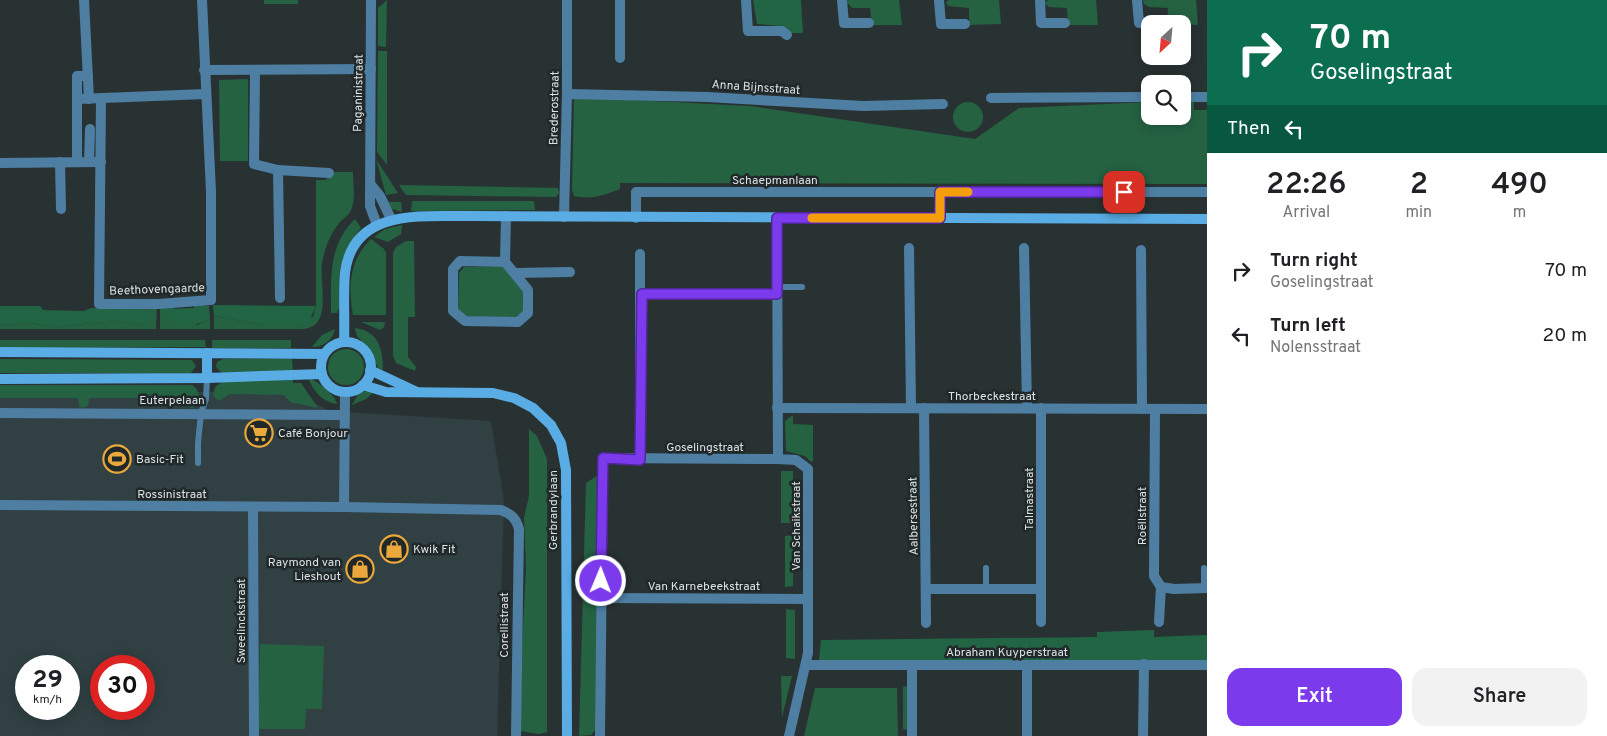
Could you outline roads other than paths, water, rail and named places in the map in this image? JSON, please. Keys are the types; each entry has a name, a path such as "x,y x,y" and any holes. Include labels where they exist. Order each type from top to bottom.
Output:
{"street":[{"path":"84,0 89,99"},
{"name":"Beethovengaarde","path":"101,99 102,162 99,304 158,304 211,300 211,192 202,0"},
{"name":"Paganinistraat","path":"371,0 370,138 372,186 370,206 378,225"},
{"name":"Brederostraat","path":"564,217 567,0"},
{"path":"620,0 620,58"},
{"path":"746,0 748,31 782,31 787,35"},
{"path":"842,0 844,23 869,23"},
{"path":"939,0 941,24 965,24"},
{"path":"1040,0 1041,23 1065,23"},
{"path":"1137,0 1139,23 1141,23"},
{"path":"204,70 371,69"},
{"path":"255,70 254,164 278,170 329,173"},
{"path":"77,162 77,76 88,76"},
{"path":"77,93 89,99 206,94"},
{"name":"Anna Bijnsstraat","path":"567,94 707,96 863,106 943,104"},
{"path":"990,98 1141,97"},
{"path":"1191,97 1207,98"},
{"path":"89,162 90,129"},
{"path":"0,162 102,162"},
{"path":"60,162 61,209"},
{"path":"278,170 280,298"},
{"name":"Paganinistraat","path":"372,186 380,196 391,219"},
{"name":"Schaepmanlaan","path":"636,218 636,192 1207,192"},
{"path":"940,192 940,218"},
{"path":"505,262 460,261 453,269 453,311 465,322 518,322 528,313 528,290 505,262 506,216"},
{"path":"344,342 345,272 350,252 361,238 378,225 391,219 405,217 1207,219"},
{"path":"777,218 778,459"},
{"path":"909,248 911,408"},
{"path":"1024,248 1027,408"},
{"path":"1141,250 1142,408"},
{"path":"640,254 642,294 640,460"},
{"path":"515,273 570,272"},
{"path":"642,294 777,290"},
{"path":"344,342 364,350 368,356 370,370 363,385 345,392 330,387 322,374 321,360 324,354 333,346 344,342"},
{"path":"0,352 324,354"},
{"name":"Euterpelaan","path":"207,353 207,378"},
{"name":"Gerbrandylaan","path":"370,370 422,394"},
{"name":"Euterpelaan","path":"0,379 207,378 322,374"},
{"name":"Gerbrandylaan","path":"363,385 386,392 422,394 493,393 514,398 533,408 551,425 561,443 566,470 567,736"},
{"path":"344,507 345,392"},
{"name":"Thorbeckestraat","path":"777,408 1207,409"},
{"name":"Aalbersestraat","path":"924,408 926,623"},
{"name":"Talmastraat","path":"1041,622 1042,408"},
{"name":"Roëllstraat","path":"1155,409 1154,576 1161,587 1159,622"},
{"name":"Euterpelaan","path":"0,413 344,415"},
{"name":"Goselingstraat","path":"601,598 603,458 640,460 778,459"},
{"name":"Van Schaikstraat","path":"778,459 796,460 808,469 807,665 789,736"},
{"name":"Rossinistraat","path":"0,505 253,506 501,510 513,516"},
{"name":"Sweelinckstraat","path":"253,506 254,736"},
{"name":"Corellistraat","path":"513,516 519,529 517,736"},
{"path":"1161,587 1174,589 1206,588"},
{"path":"926,588 1041,589"},
{"path":"600,736 601,598"},
{"name":"Van Karnebeekstraat","path":"601,598 808,599"},
{"path":"1143,736 1144,664"},
{"name":"Abraham Kuyperstraat","path":"807,665 1207,664"},
{"path":"912,665 912,736"},
{"path":"1027,665 1027,736"}],"lane":[{"path":"77,93 89,88"},
{"path":"77,136 90,129 101,130"},
{"path":"77,147 101,147"},
{"path":"777,290 802,287"},
{"path":"198,463 201,413 206,399 207,378"},
{"path":"986,568 986,589"},
{"path":"1204,568 1206,588"}],"place":[{"name":"Café Bonjour","path":"259,433"},
{"name":"Basic-Fit","path":"117,459"},
{"name":"Kwik Fit","path":"394,549"},
{"name":"Raymond van Lieshout","path":"360,569"}]}
